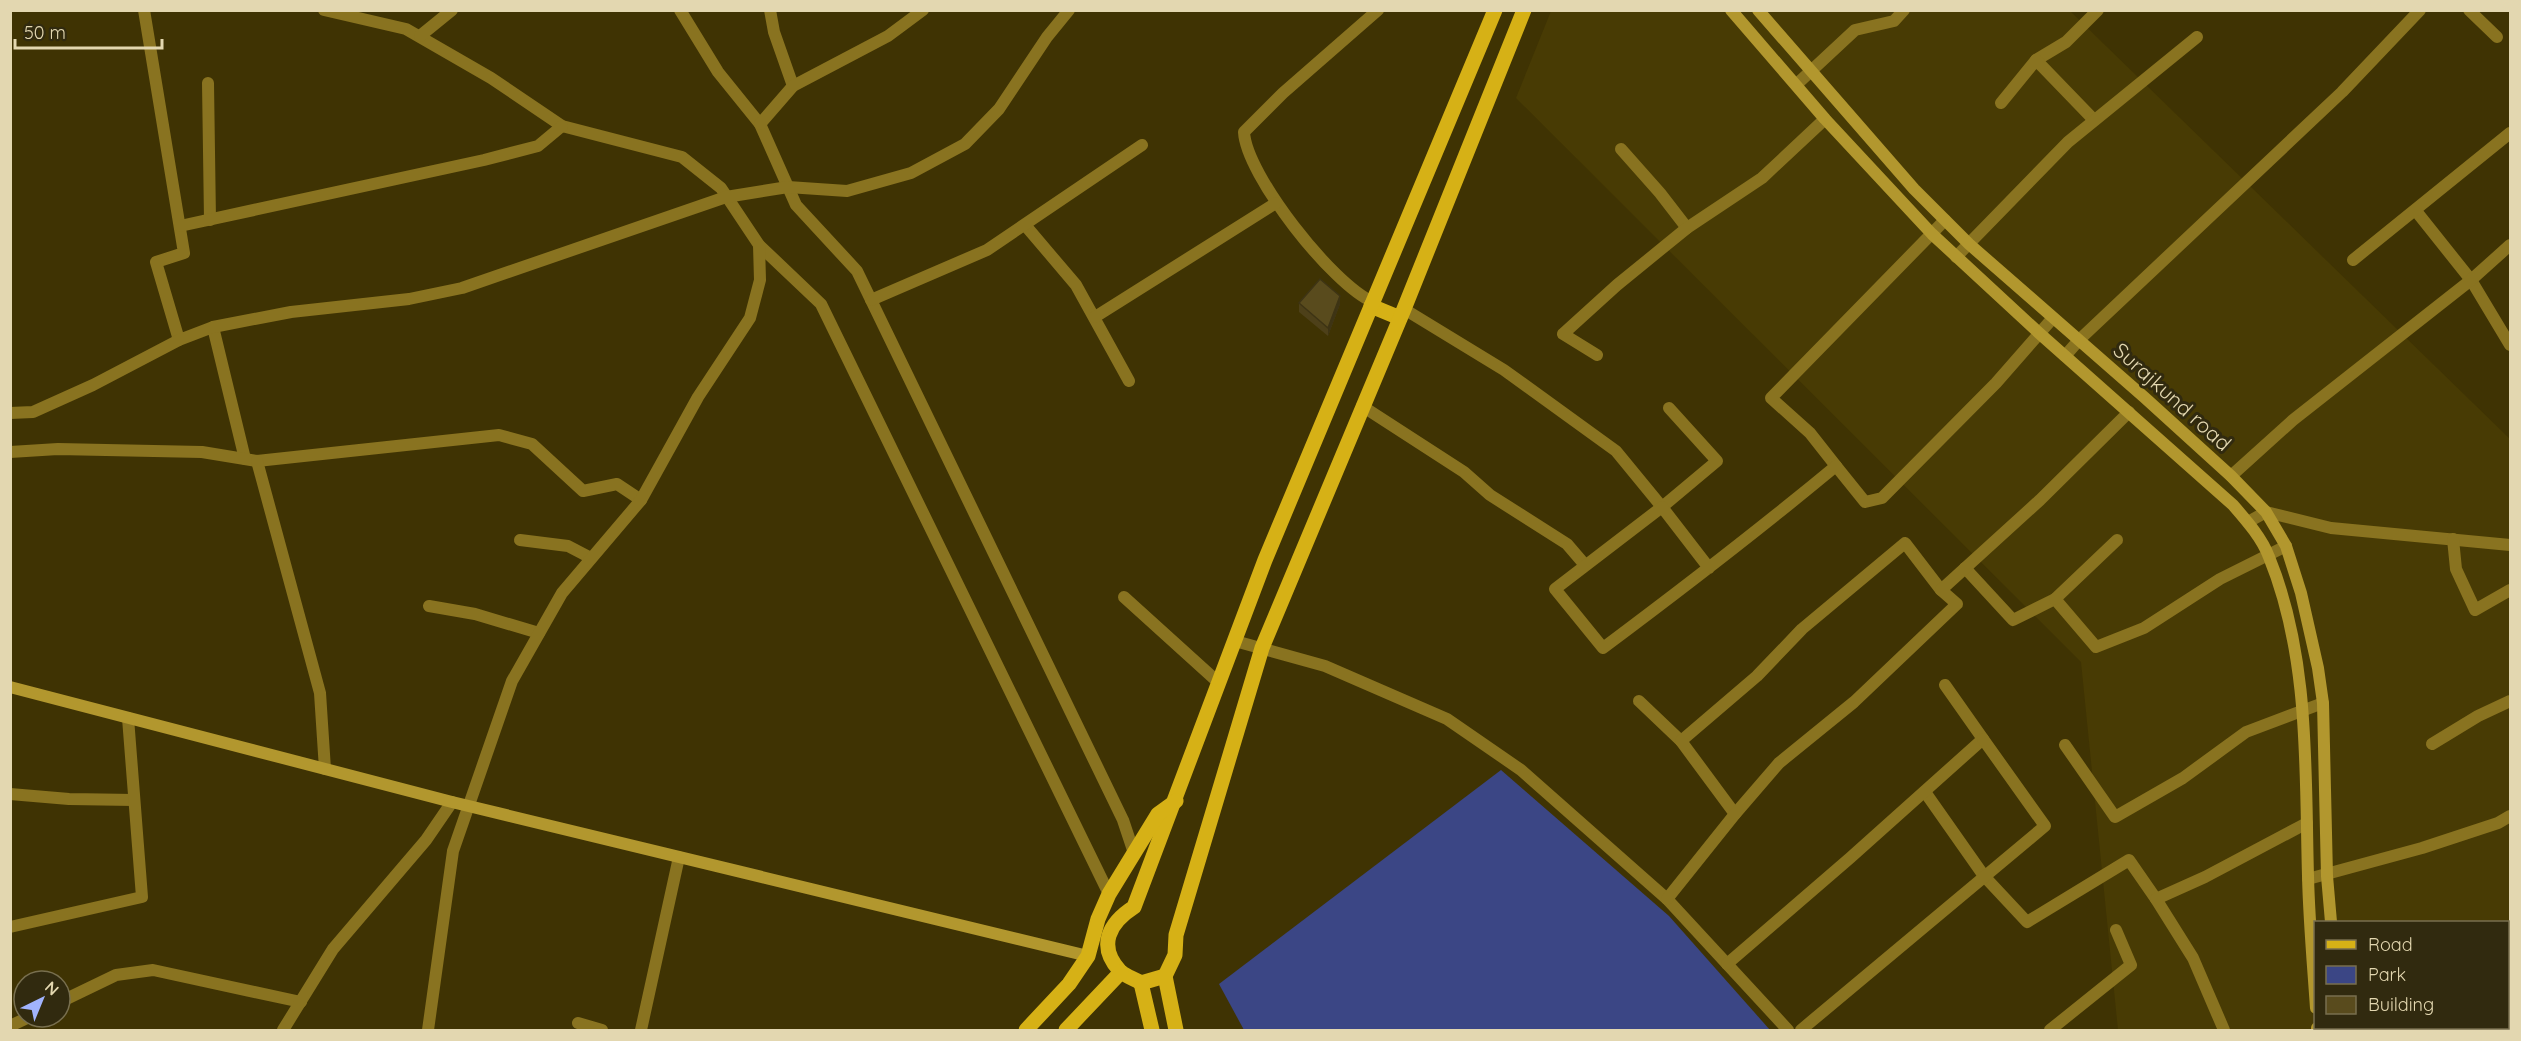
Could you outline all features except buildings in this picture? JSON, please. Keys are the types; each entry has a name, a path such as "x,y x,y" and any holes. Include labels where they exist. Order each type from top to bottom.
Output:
{"main road":[{"path":"1165,976 1141,983 1121,972 1109,953 1108,934 1122,915 1134,907 1266,560 1495,10"},
{"path":"1176,1030 1165,976 1175,955 1176,935 1262,648 1402,313 1524,10"},
{"path":"1372,304 1402,313"},
{"path":"1026,1030 1068,984 1088,957 1098,919 1109,894 1158,814 1176,801"},
{"path":"1066,1030 1121,972"},
{"path":"1141,983 1152,1030"}],"street":[{"path":"144,10 184,253 156,262 179,340"},
{"path":"324,10 406,29 491,78 562,126 682,157 721,188 759,245 820,304 1109,894"},
{"path":"420,36 452,10"},
{"path":"680,10 718,72 760,124 796,205 857,272 1123,820 1134,853"},
{"path":"770,10 774,32 793,86"},
{"path":"760,124 793,86 888,36 922,10"},
{"path":"10,413 33,412 93,385 179,340 213,327 291,312 409,299 462,288 726,197 788,188 848,191 911,173 965,144 999,109 1047,37 1069,10"},
{"path":"1372,304 1325,263 1276,203 1245,145 1244,132 1282,93 1378,10"},
{"path":"1731,10 1825,119 1932,234 2039,333 2217,490 2248,522 2269,555 2288,614 2297,661 2302,711 2314,976"},
{"path":"1797,84 1855,30 1894,21 1904,10"},
{"path":"2001,103 2036,60 2066,42 2098,10"},
{"path":"2065,356 2079,340 2342,92 2420,10"},
{"path":"2469,10 2497,38"},
{"path":"1745,25 1758,11"},
{"name":"Surajkund road","path":"1758,11 1841,107 1969,244 2231,476 2266,512 2286,546 2313,639 2323,703 2327,876 2331,921"},
{"path":"1956,257 2068,142 2197,37"},
{"path":"2036,60 2094,120"},
{"path":"208,83 210,219"},
{"path":"1597,354 1563,334 1617,285 1687,228 1762,178 1841,107"},
{"path":"180,226 484,160 538,146 562,126"},
{"path":"2353,261 2511,133"},
{"path":"872,300 987,250 1142,145"},
{"path":"1621,149 1687,228"},
{"path":"1095,317 1276,203"},
{"path":"2416,211 2471,280 2511,345"},
{"path":"1945,220 1771,398 1809,433 1864,502 1882,498 1996,383 2052,319"},
{"path":"1026,225 1076,285 1130,381"},
{"path":"428,1030 453,850 512,681 562,594 641,500 698,397 750,318 760,280 759,245"},
{"path":"2217,490 2302,413 2471,280 2511,245"},
{"path":"1402,313 1504,370 1616,451 1709,568"},
{"path":"213,327 320,693 325,769"},
{"path":"1362,406 1464,472 1490,495 1567,544 1585,565"},
{"path":"1668,408 1717,461 1662,507 1555,589 1603,648 1709,568 1836,466"},
{"path":"1941,590 2040,500 2128,412"},
{"path":"10,452 58,449 202,452 251,460 499,435 532,444 583,491 617,484 641,500"},
{"path":"2248,522 2266,512 2331,528 2511,545"},
{"path":"2453,539 2456,569 2475,610 2511,590"},
{"path":"520,540 568,546 591,558"},
{"path":"1965,568 2013,620 2055,599 2117,540"},
{"path":"1667,898 1779,763 1854,702 1957,604 1941,590 1905,543 1802,629 1756,676 1681,741"},
{"path":"2055,599 2096,647 2144,628 2220,579 2286,546"},
{"path":"1124,597 1219,683"},
{"path":"429,606 475,614 539,633"},
{"path":"1235,640 1325,666 1447,719 1521,770 1667,898 1788,1030"},
{"path":"1801,1030 2045,826 1945,685"},
{"path":"10,687 452,802 1088,957"},
{"path":"1639,701 1681,741 1735,814"},
{"path":"2432,744 2478,716 2511,701"},
{"path":"2065,745 2115,817 2183,777 2246,732 2323,703"},
{"path":"10,927 142,897 128,718"},
{"path":"1727,964 1983,739"},
{"path":"1925,792 1984,876 2027,922 2129,860 2193,958 2224,1030"},
{"path":"10,794 69,799 134,800"},
{"path":"284,1030 333,949 426,840 452,802"},
{"path":"2308,879 2327,876 2422,849 2498,823 2511,816"},
{"path":"2156,900 2307,823"},
{"path":"641,1030 679,857"},
{"path":"2050,1030 2132,965 2116,930"},
{"path":"72,996 116,975 153,969 301,1002"},
{"path":"578,1023 603,1030"}],"shaded area":[{"path":"1551,11 2070,11 2510,439 2510,1030 2118,1030 2081,662 1516,98"}],"green space":[{"path":"1501,770 1669,916 1770,1030 1244,1030 1219,984"}]}
